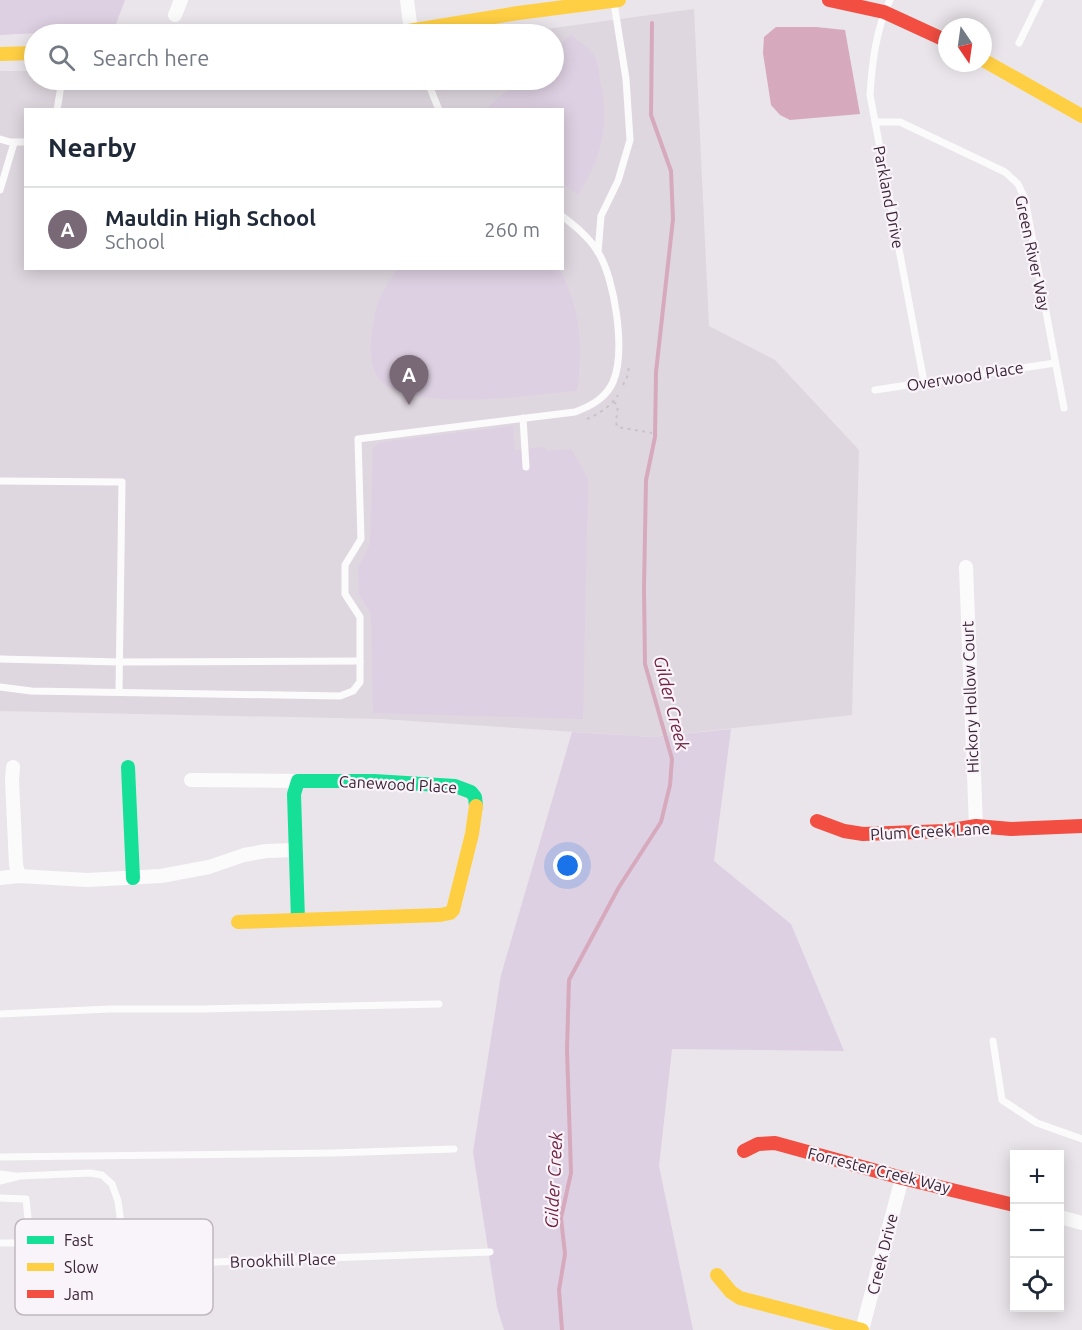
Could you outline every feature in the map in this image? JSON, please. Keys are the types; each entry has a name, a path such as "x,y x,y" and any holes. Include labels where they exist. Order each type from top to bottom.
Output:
{"street":[{"path":"175,15 181,0"},
{"path":"407,0 411,24"},
{"path":"460,24 518,13 619,0"},
{"path":"829,0 887,6 938,36"},
{"path":"0,54 24,53"},
{"path":"992,65 1082,116"},
{"name":"Hickory Hollow Court","path":"966,567 976,826"},
{"path":"13,767 16,865 19,876"},
{"path":"128,767 133,878"},
{"name":"Canewood Place","path":"191,780 374,781 455,786 471,792 476,806 453,909 450,913 238,922"},
{"path":"297,781 294,794 298,920"},
{"name":"Plum Creek Lane","path":"817,821 844,831 863,834 946,831 976,826 1011,829 1082,826"},
{"path":"0,878 19,876 87,880 174,875 209,867 244,855 266,851 295,850"},
{"name":"Forrester Creek Way","path":"744,1151 758,1144 775,1143 902,1178 1010,1204"},
{"name":"Creek Drive","path":"862,1330 902,1178"},
{"path":"1064,1218 1082,1223"},
{"path":"717,1275 731,1292 740,1298 862,1330"}],"lane":[{"path":"1019,43 1040,0"},
{"path":"598,252 601,216 618,182 630,140 626,79 614,1"},
{"name":"Parkland Drive","path":"887,6 872,64 870,95 924,382"},
{"path":"57,108 60,90"},
{"path":"431,90 438,108"},
{"name":"Green River Way","path":"875,122 900,122 1005,172 1018,184 1025,199 1064,408"},
{"path":"0,139 14,143 24,142"},
{"path":"0,190 14,143"},
{"path":"0,687 31,691 340,696 353,691 360,682 360,617 345,594 345,565 361,539 358,440 575,412 591,406 602,398 614,382 619,362 618,328 608,277 598,252 584,233 564,218"},
{"name":"Overwood Place","path":"875,390 1055,363"},
{"path":"523,418 526,467"},
{"path":"0,481 122,482 119,692"},
{"path":"0,659 119,662 360,662"},
{"path":"0,1014 110,1009 202,1010 439,1004"},
{"path":"993,1041 1002,1100 1037,1123 1082,1139"},
{"path":"0,1157 332,1153 454,1149"},
{"name":"Brookhill Place","path":"0,1181 20,1176 90,1173 102,1175 112,1184 118,1201 120,1219"},
{"path":"0,1174 20,1176"},
{"path":"0,1198 26,1199 28,1219"},
{"name":"Brookhill Place","path":"213,1262 490,1252"}],"path":[{"path":"613,402 618,406 617,427 652,433"}],"shaded area":[{"path":"0,0 125,0 116,24 24,24 24,34 0,35"},
{"path":"694,9 709,326 775,360 859,450 852,715 652,737 381,719 0,711 0,71 24,71 24,90 564,90 564,27"},
{"path":"776,27 845,30 860,114 790,120 780,115 771,105 763,53 764,37"},
{"path":"571,35 593,54 603,96 602,140 593,167 578,195 564,185 564,108 486,108 508,90 564,90 564,41"},
{"path":"396,270 560,270 576,313 580,344 577,391 505,398 449,399 401,392 383,383 373,367 371,344 374,320 383,292"},
{"path":"513,426 515,450 545,447 546,451 571,449 588,480 583,719 373,713 371,614 359,594 358,568 370,543 373,447 382,442"},
{"path":"731,729 714,861 791,924 844,1051 672,1049 659,1166 693,1330 504,1330 497,1307 473,1152 501,975 572,732 652,737"}],"waterway":[{"name":"Gilder Creek","path":"562,1330 559,1290 565,1254 561,1218 571,1173 567,1050 569,980 619,887 661,822 670,785 672,759 645,664 646,480 655,437 656,372 673,219 671,171 651,115 652,23"}],"traffic: fast":[{"path":"128,767 133,878"},
{"path":"298,920 294,794 298,781 374,781 455,786 471,792 475,797 476,806"}],"traffic: slow":[{"path":"451,24 619,0"},
{"path":"0,54 24,53"},
{"path":"992,65 1082,116"},
{"path":"238,922 450,913 453,910 472,834 476,806"},
{"path":"717,1275 731,1292 740,1298 862,1330"}],"traffic: jam":[{"path":"829,0 884,12 938,37"},
{"path":"817,821 844,831 863,834 946,831 976,826 1011,829 1082,826"},
{"path":"744,1151 758,1144 775,1143 902,1178 1010,1204"}],"place":[{"name":"Mauldin High School","path":"409,405"}]}
